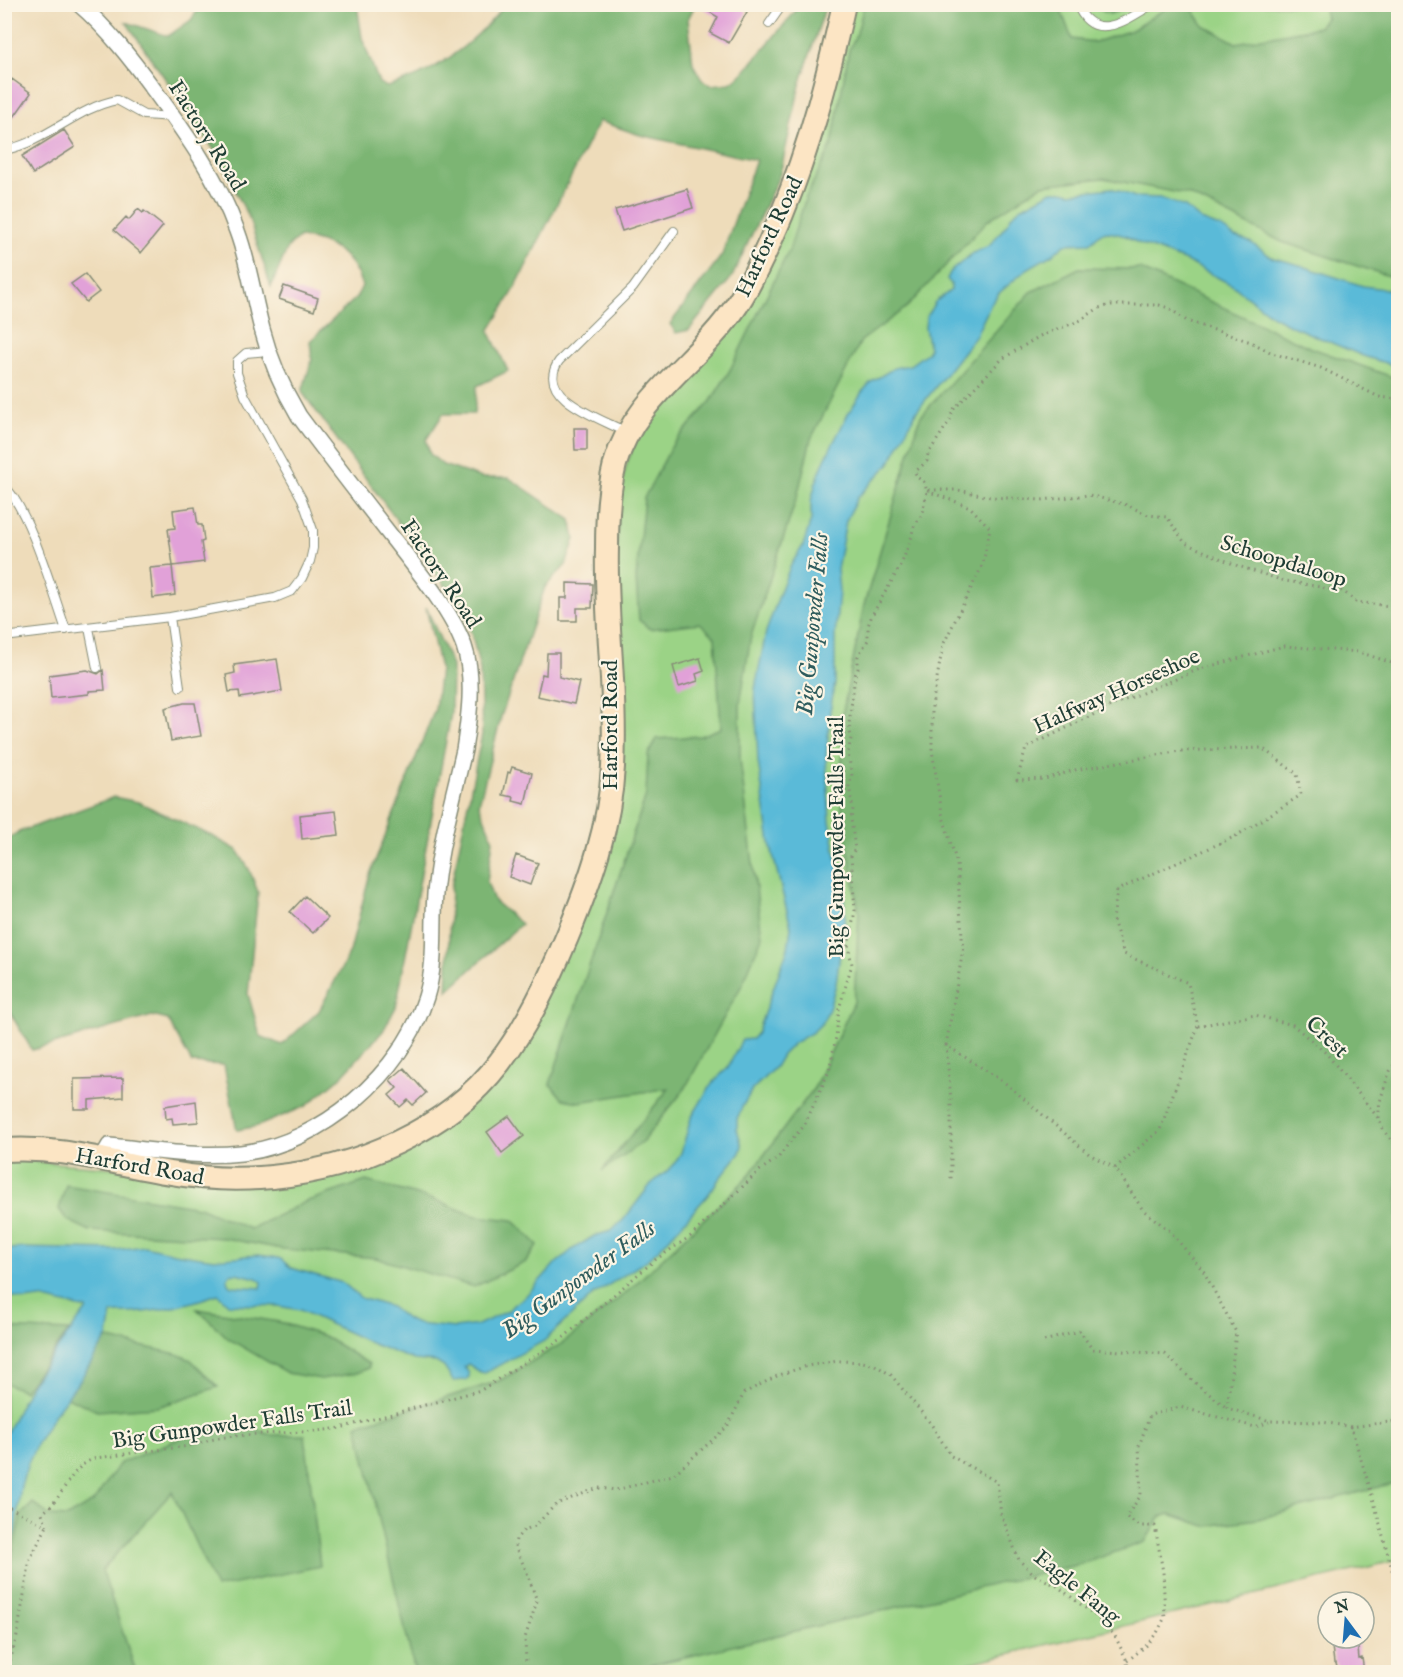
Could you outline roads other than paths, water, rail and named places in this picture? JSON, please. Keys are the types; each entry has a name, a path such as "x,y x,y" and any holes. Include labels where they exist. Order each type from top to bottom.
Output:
{"main road":[{"name":"Harford Road","path":"4,1150 44,1150 102,1158 168,1173 218,1178 273,1177 321,1169 381,1149 418,1130 466,1097 498,1065 530,1015 565,943 589,883 606,822 614,744 607,614 607,530 614,471 628,432 644,408 726,321 755,274 806,152 823,97 844,4"}],"street":[{"name":"Factory Road","path":"80,4 105,28 174,117 215,183 237,231 268,351 285,393 299,416 419,573 446,614 464,646 469,681 467,729 438,867 434,911 435,956 431,978 426,998 415,1024 382,1074 340,1112 270,1147 221,1155 186,1154 109,1146 102,1158"}],"lane":[{"path":"769,24 783,4"},
{"path":"1077,4 1083,19 1095,26 1110,26 1125,22 1153,4"},
{"path":"4,150 39,137 99,104 117,100 144,115 174,117"},
{"path":"628,432 562,397 553,383 552,376 560,361 633,288 674,231"},
{"path":"4,637 170,617 275,598 292,591 302,578 310,561 313,539 309,515 245,396 237,373 237,361 246,353 268,351"},
{"path":"4,486 12,492 24,516 66,630"},
{"path":"170,617 180,687"},
{"path":"89,628 97,668"}],"water":[{"name":"Big Gunpowder Falls","path":"1111,188 1135,197 1160,198 1185,207 1201,220 1250,242 1273,258 1363,286 1398,291 1398,367 1363,356 1294,327 1273,316 1232,285 1186,261 1126,236 1109,232 1101,233 1090,243 1065,244 1027,269 999,293 975,337 916,412 890,463 857,498 846,521 837,569 839,591 835,636 835,683 826,761 830,821 845,917 836,984 829,1009 822,1023 813,1032 794,1043 782,1055 775,1067 752,1090 737,1119 737,1129 742,1146 740,1153 708,1195 646,1261 593,1295 544,1341 485,1373 468,1364 464,1367 469,1377 465,1380 453,1381 444,1367 436,1362 414,1360 375,1345 300,1310 278,1306 228,1304 218,1294 166,1309 139,1313 112,1313 108,1336 38,1441 28,1463 21,1486 15,1531 5,1569 5,1436 31,1384 87,1309 40,1298 25,1300 5,1295 5,1250 21,1248 116,1250 145,1246 214,1259 258,1255 273,1257 281,1259 291,1268 343,1283 361,1298 391,1307 406,1319 417,1324 455,1328 478,1325 508,1311 573,1249 594,1236 611,1231 624,1219 651,1184 672,1167 681,1153 691,1118 711,1085 728,1067 742,1040 752,1039 757,1033 788,948 791,927 770,843 758,761 755,689 766,632 792,563 803,546 811,520 811,501 825,459 848,414 871,382 894,368 910,365 928,352 926,318 935,302 951,290 951,284 947,279 951,271 973,253 989,246 1012,215 1021,208 1052,191 1071,193","holes":["236,1273 256,1278 262,1282 261,1288 231,1286 227,1279 230,1274"]}]}
